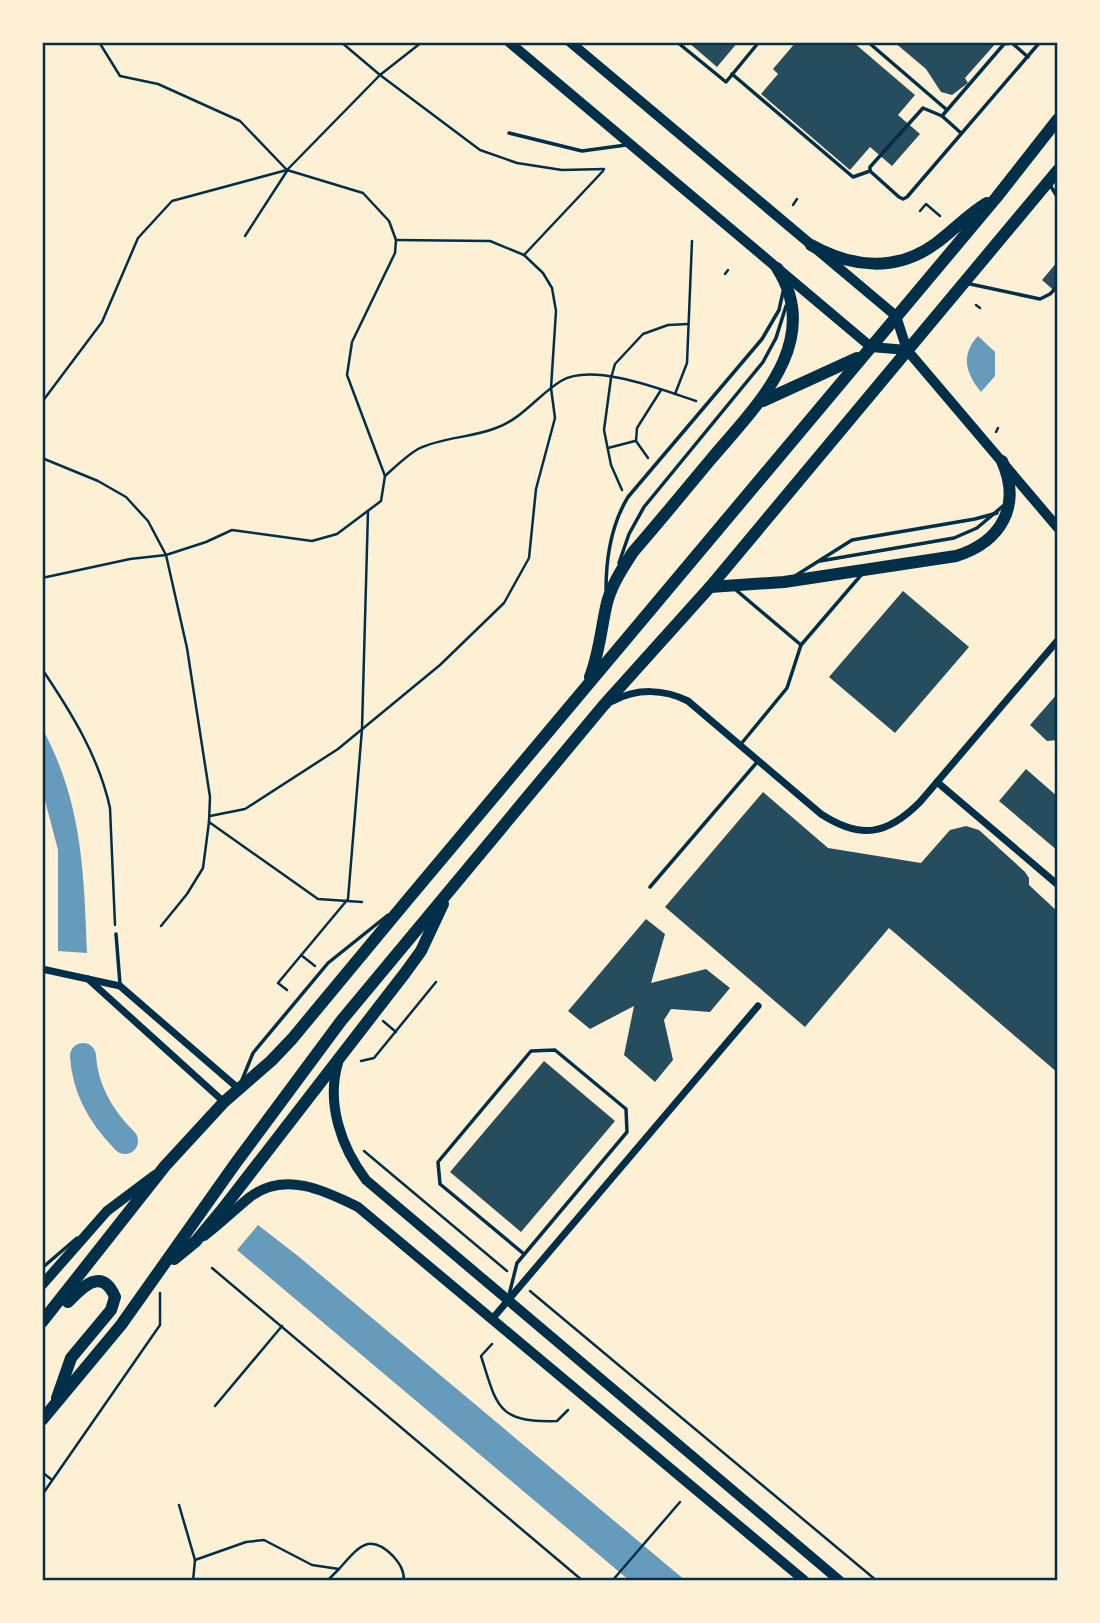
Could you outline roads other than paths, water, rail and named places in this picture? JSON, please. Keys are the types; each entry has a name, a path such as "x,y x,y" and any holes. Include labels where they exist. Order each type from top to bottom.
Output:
{"main road":[{"path":"509,42 871,346 907,350"},
{"path":"570,42 896,316 907,350"},
{"path":"43,1321 165,1166 224,1102 271,1061 314,1015 996,198 1058,119"},
{"path":"42,1420 121,1325 341,1021 603,706 710,587 1058,170"},
{"path":"811,245 829,256 860,264 898,262 935,244 969,214 996,198"},
{"path":"582,693 596,661 612,588 633,552 758,404 777,374 791,341 793,307 785,279 778,268"},
{"path":"758,404 772,395 839,368 871,346"},
{"path":"710,587 784,582 956,556 973,551 990,538 1008,512 1009,479 1002,461"},
{"path":"196,1241 421,951 447,893"},
{"path":"338,1060 332,1091 346,1149 356,1166 379,1192 840,1581"},
{"path":"42,1285 107,1212 165,1166"},
{"path":"161,1271 263,1189 286,1184 302,1185 358,1207 805,1581"},
{"path":"43,1321 82,1287 93,1281 102,1282 111,1288 115,1297 111,1311 71,1358 55,1405"}],"street":[{"path":"907,350 1058,528"},
{"path":"603,706 639,692 674,695 696,705 821,814 835,823 858,830 879,831 900,820 937,782 1058,640"},
{"path":"937,782 1058,885"},
{"path":"43,969 120,986 239,1089"},
{"path":"87,979 224,1102"},
{"path":"493,1318 758,1006"}],"lane":[{"path":"677,42 726,82 759,42"},
{"path":"867,42 947,110"},
{"path":"870,171 903,199 1040,42"},
{"path":"942,116 1004,44 1013,43 1028,57"},
{"path":"732,74 853,177 870,171"},
{"path":"870,171 870,167 923,108 942,116 961,133"},
{"path":"509,133 582,151 630,144"},
{"path":"1049,181 1058,198"},
{"path":"612,588 624,546 636,519 756,373 770,350 785,312 785,279"},
{"path":"606,607 610,544 620,510 628,497 762,339 779,310 785,279"},
{"path":"964,282 1040,299 1058,286"},
{"path":"818,561 954,538 976,528 997,513 1010,499"},
{"path":"784,582 852,540 997,513"},
{"path":"741,744 787,688 801,645 866,570"},
{"path":"731,586 801,645"},
{"path":"650,887 759,760"},
{"path":"239,1089 253,1053 328,963 409,898"},
{"path":"116,934 120,986"},
{"path":"508,1301 517,1263 627,1132 626,1109 555,1050 531,1051 438,1162 440,1184 524,1254"},
{"path":"42,1268 107,1212"}],"water":[{"path":"978,336 995,352 995,376 981,392 967,364 969,350"},
{"path":"42,728 55,755 73,810 82,865 87,953 58,951 58,850 42,789"},
{"path":"258,1225 686,1581 630,1581 237,1250"}],"waterway":[{"path":"83,1056 91,1092 109,1122 125,1141"}]}
